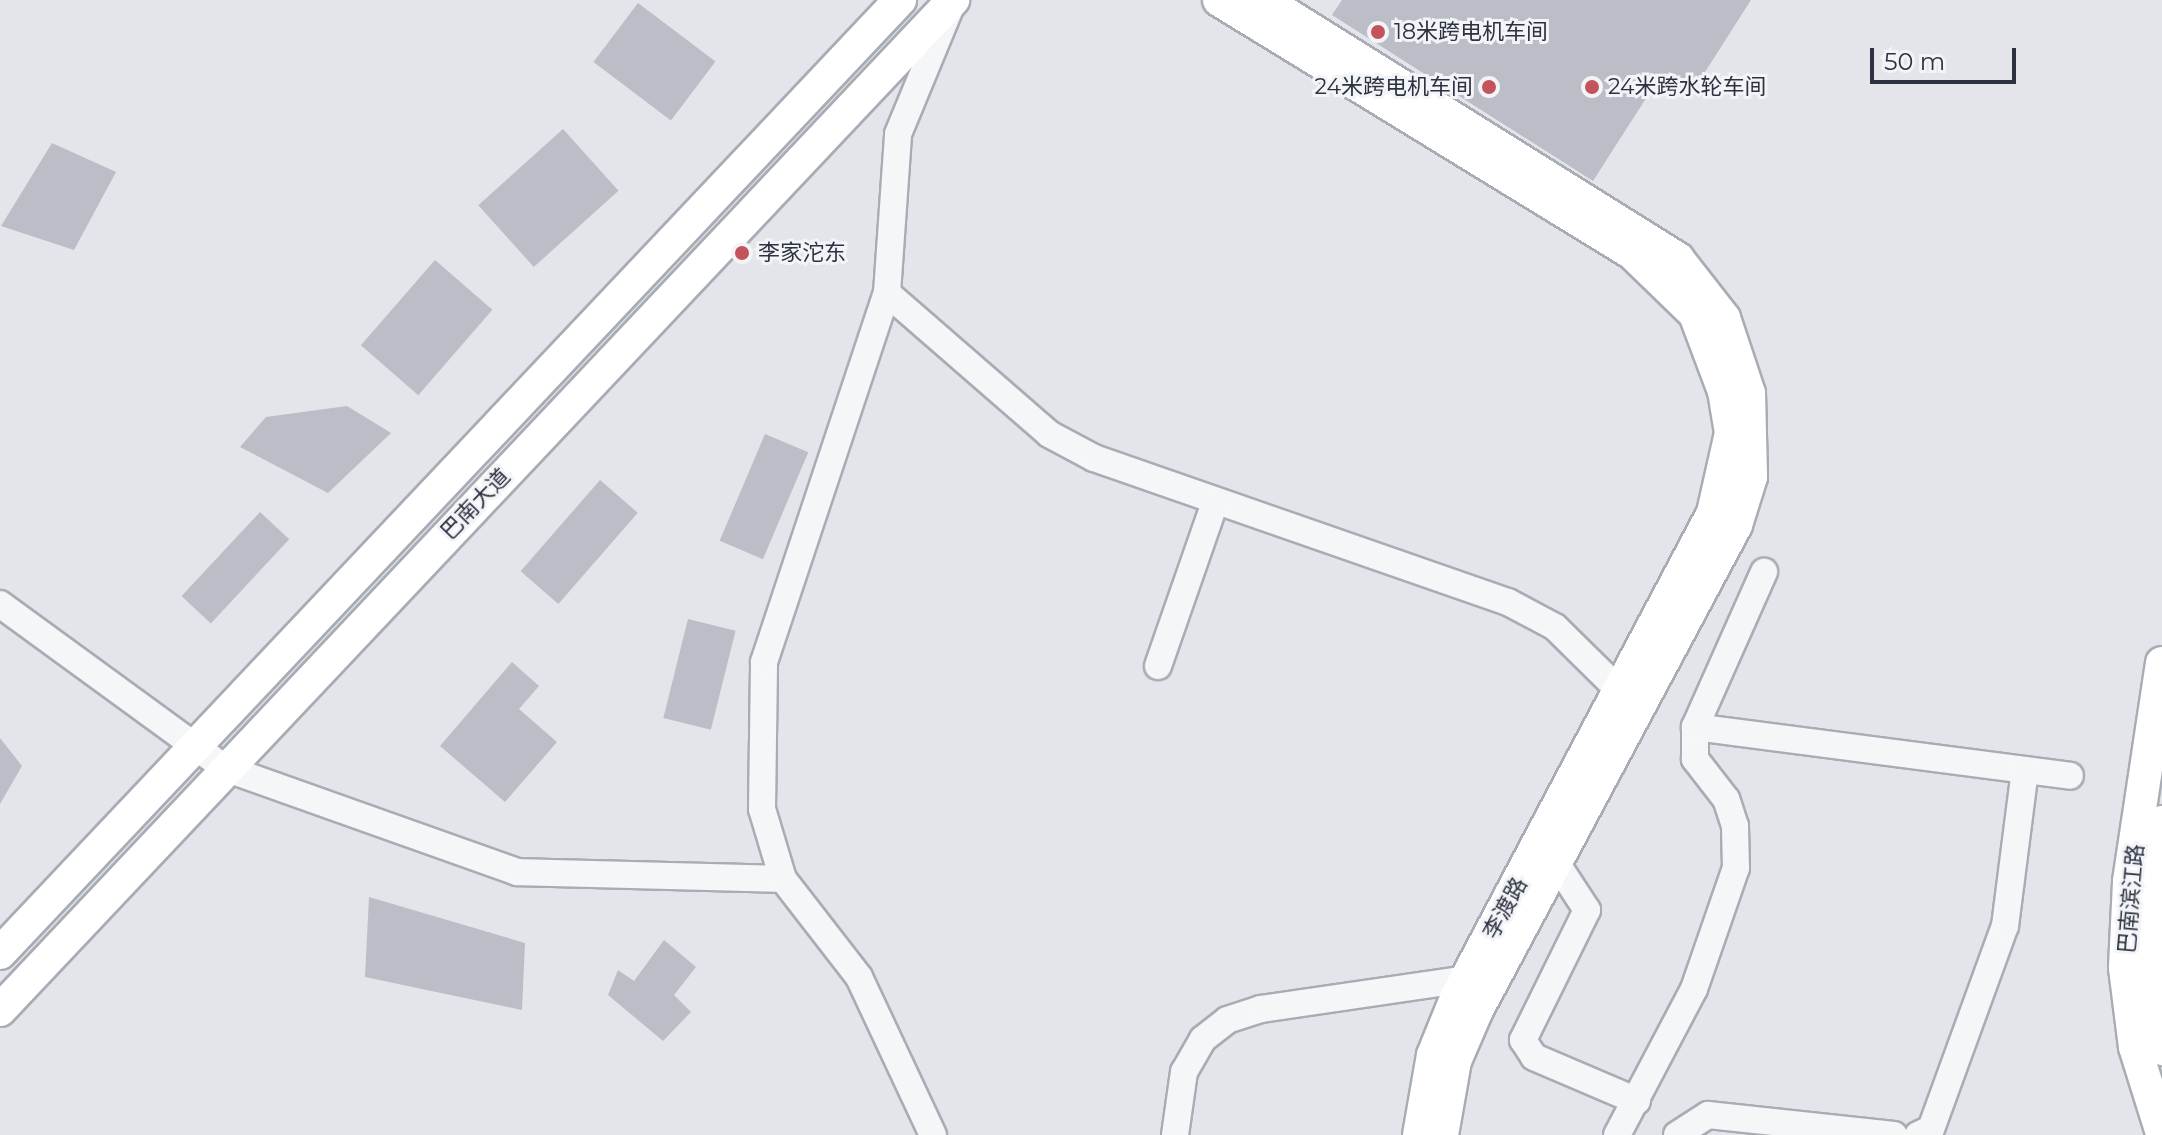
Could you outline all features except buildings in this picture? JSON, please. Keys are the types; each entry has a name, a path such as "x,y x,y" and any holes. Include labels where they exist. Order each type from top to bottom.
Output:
{"main road":[{"name":"巴南大道","path":"0,953 900,0"},
{"name":"巴南大道","path":"0,1010 225,768 953,0"},
{"path":"1219,0 1631,252 1695,314 1724,391 1727,472 1631,702"},
{"path":"1264,0 1644,233 1678,259 1724,318 1749,393 1751,477 1736,525 1631,702"},
{"name":"巴南滨江路","path":"2160,1132 2135,1047 2125,968 2129,882 2162,663"},
{"name":"李渡路","path":"1442,1135 1461,1048 1557,864 1631,702"},
{"name":"李渡路","path":"1419,1135 1433,1055 1466,979 1631,702"},
{"name":"巴南滨江路","path":"2162,822 2150,965 2162,1049"}],"street":[{"path":"933,1135 859,977 783,879 762,809 764,662 887,293 898,134 953,0"},
{"path":"887,293 1049,434 1215,502 1508,602 1555,627 1631,702"},
{"path":"1158,666 1215,502"},
{"path":"1617,1135 1694,989 1736,868 1735,826 1726,799 1695,759 1695,727 1764,572"},
{"path":"0,604 225,768 517,872 783,879"},
{"path":"1695,727 2070,776"},
{"path":"1918,1135 1931,1129 2005,926 2025,770"},
{"path":"1557,864 1587,910 1523,1040 1534,1057 1637,1101"},
{"path":"1175,1135 1184,1072 1203,1039 1227,1020 1466,979"},
{"path":"1677,1135 1708,1115 1894,1135"}],"place":[{"name":"18米跨电机车间","path":"1378,32"},
{"name":"24米跨电机车间","path":"1489,87"},
{"name":"24米跨水轮车间","path":"1592,87"},
{"name":"李家沱东","path":"742,253"}]}
